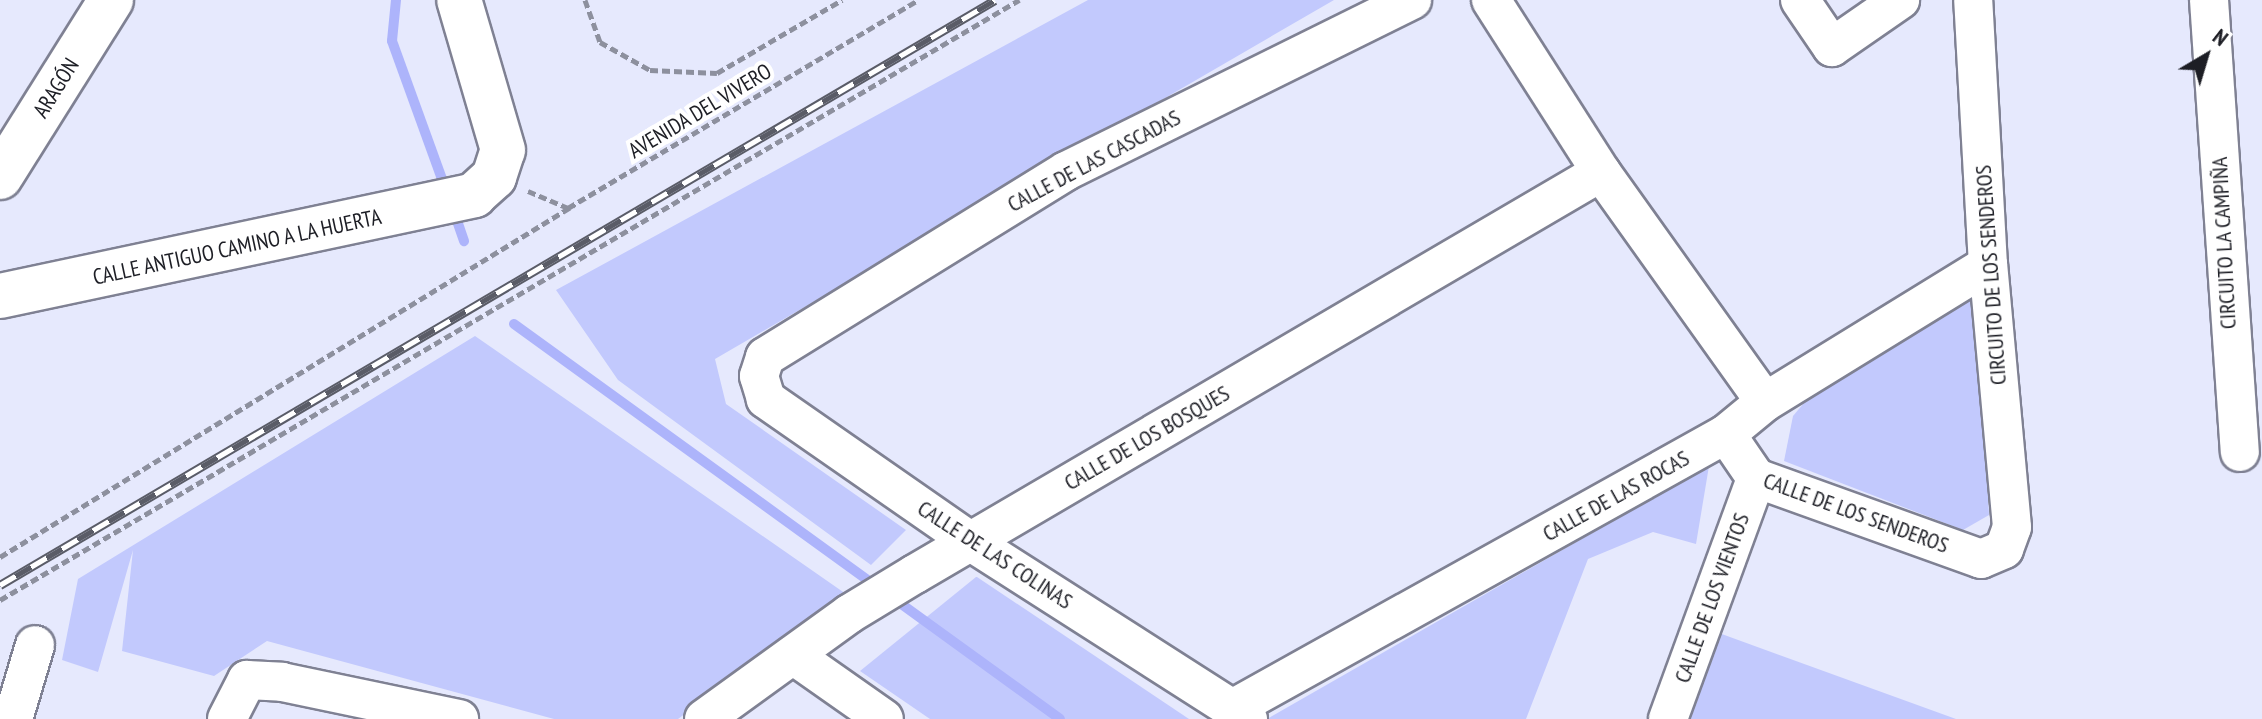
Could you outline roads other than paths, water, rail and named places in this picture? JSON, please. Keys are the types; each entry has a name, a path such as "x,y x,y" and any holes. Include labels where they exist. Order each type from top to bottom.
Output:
{"street":[{"name":"ARAGÓN","path":"0,177 111,0"},
{"name":"CALLE ANTIGUO CAMINO A LA HUERTA","path":"0,296 412,212 484,186 503,150 459,0"},
{"name":"CALLE DE LAS CASCADAS","path":"759,376 765,357 1066,171 1412,0"},
{"path":"1491,0 1601,172 1765,402"},
{"path":"1800,0 1832,47 1900,0"},
{"name":"CIRCUITO DE LOS SENDEROS","path":"1973,0 1988,265 2012,527 2004,549"},
{"name":"CIRCUITO LA CAMPIÑA","path":"2209,0 2255,450"},
{"name":"CALLE DE LOS BOSQUES","path":"704,719 849,614 1601,172"},
{"name":"CALLE DE LAS ROCAS","path":"1240,714 1726,434 1765,402 1988,265"},
{"name":"CALLE DE LAS COLINAS","path":"759,376 766,399 970,541 1240,714"},
{"name":"CALLE DE LOS SENDEROS","path":"1726,434 1756,478 1981,559 2004,549"},
{"name":"CALLE DE LOS VIENTOS","path":"1668,719 1756,478"},
{"path":"0,667 35,645 13,719"},
{"path":"793,655 884,719"},
{"path":"227,719 247,680 282,682 459,719"}],"waterway":[{"path":"396,0 392,41 446,190"},
{"path":"453,209 464,241"},
{"path":"514,324 877,587"},
{"path":"893,598 1060,719"}],"railway":[{"path":"0,585 995,0"}]}
